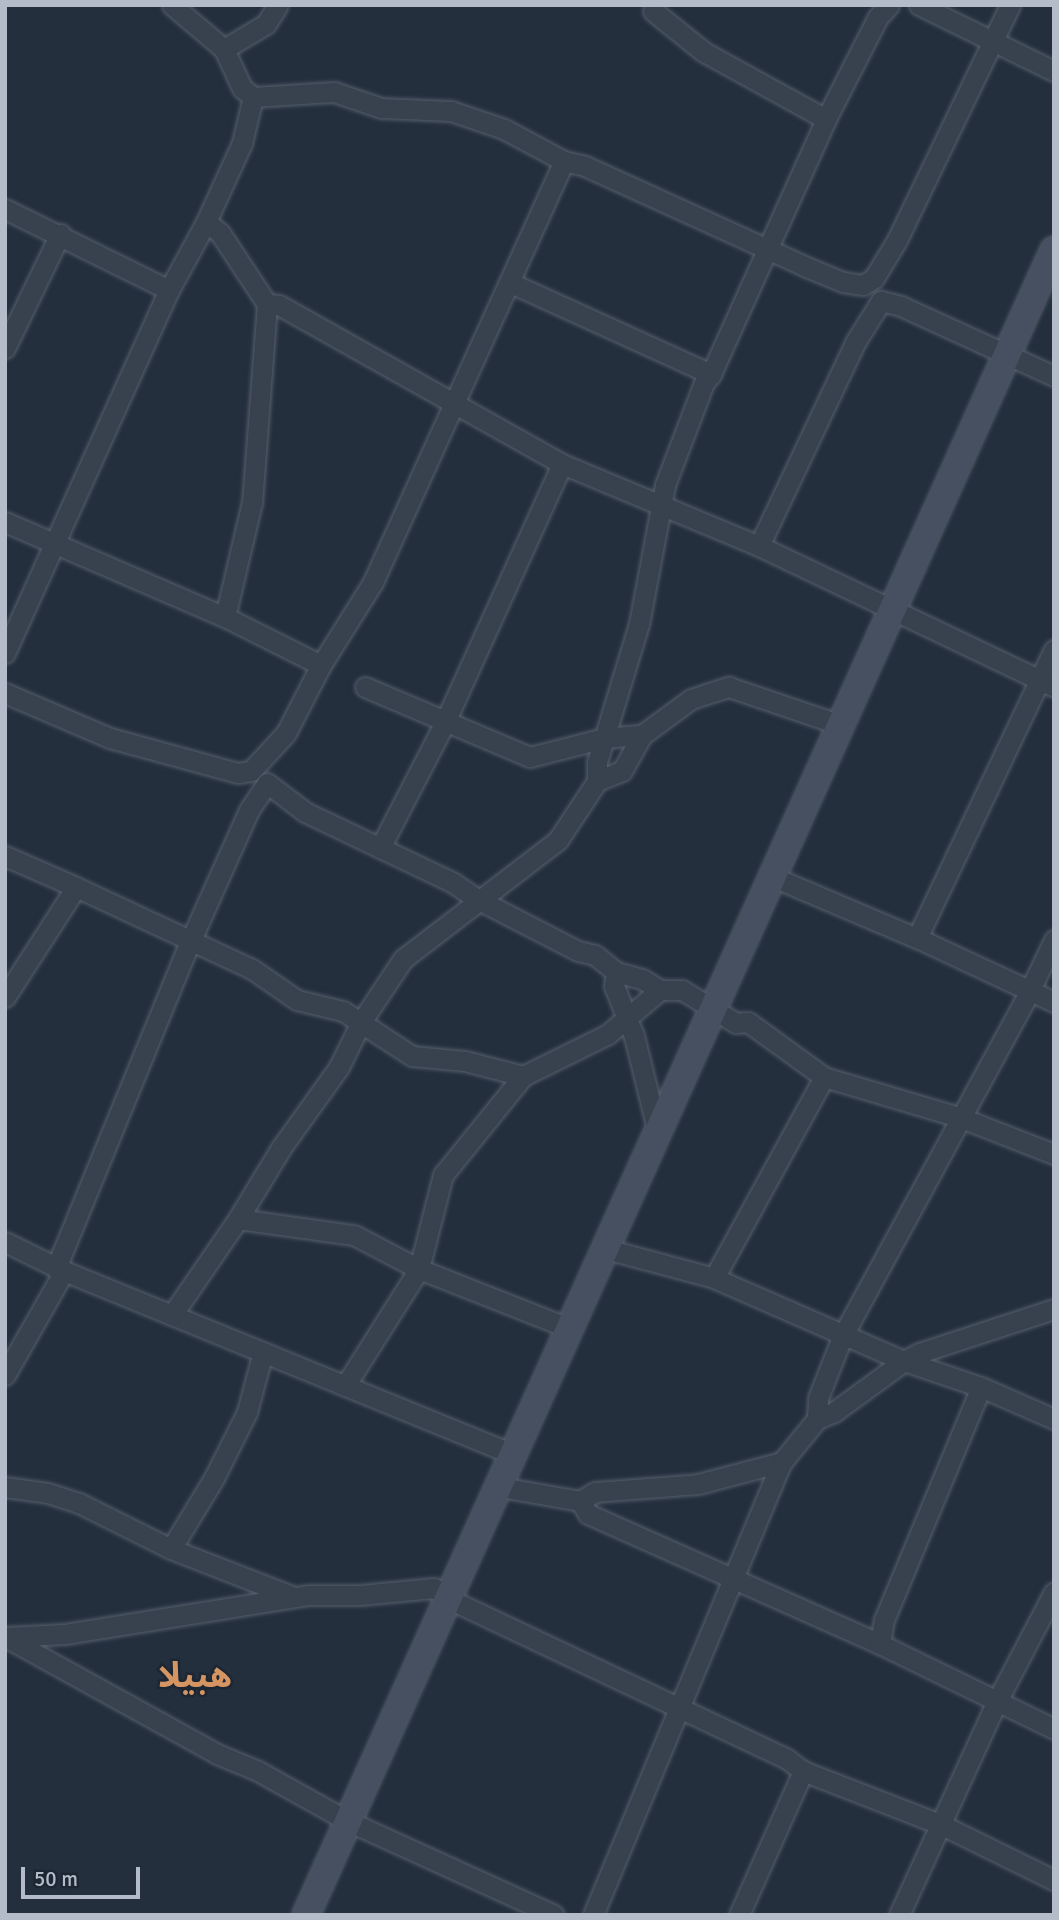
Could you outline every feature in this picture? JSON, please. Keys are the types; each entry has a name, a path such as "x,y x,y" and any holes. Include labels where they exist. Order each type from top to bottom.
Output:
{"main road":[{"path":"306,1915 1054,250"}],"street":[{"path":"172,5 224,49 242,88 253,97 334,92 381,108 451,111 504,129 564,161 585,166 844,282 863,285 874,278 897,240 1010,5"},
{"path":"224,49 266,24 278,5"},
{"path":"172,1315 238,1219 281,1148 339,1067 361,1022 403,959 558,840 597,781 597,762 639,624 665,485 704,383 711,374 826,119 878,17 889,5"},
{"path":"919,5 994,39 1054,71"},
{"path":"653,11 704,52 826,119"},
{"path":"5,653 169,290 206,222 242,143 253,97"},
{"path":"5,693 110,738 238,773 251,771 286,733 321,665 373,582 511,283 564,161"},
{"path":"5,209 169,290"},
{"path":"206,222 220,233 267,304 251,502 225,617"},
{"path":"5,348 60,234"},
{"path":"511,283 711,374"},
{"path":"759,546 856,341 875,305 881,300 901,306 1054,376"},
{"path":"267,304 279,304 562,464 759,546 1047,684"},
{"path":"380,848 445,722 562,464"},
{"path":"5,522 225,617 321,665"},
{"path":"917,938 1047,684 1054,650"},
{"path":"365,687 530,757 604,738 642,736"},
{"path":"597,781 622,771 642,736 691,699 729,687 841,725"},
{"path":"5,1375 60,1269 190,942 249,810 267,783 305,812 452,882 479,900 578,951 595,955 616,972 642,979 660,990 682,990 736,1023 748,1022 824,1077 960,1117 1054,1154"},
{"path":"5,856 252,969 297,1000 343,1011 412,1056 465,1061 523,1076"},
{"path":"773,877 917,938 1054,1002"},
{"path":"5,998 76,887"},
{"path":"817,1419 818,1398 843,1335 1030,992 1054,940"},
{"path":"616,972 614,986 625,1020 634,1036 659,1133"},
{"path":"345,1386 419,1269 443,1175 523,1076 608,1034 660,990"},
{"path":"714,1278 824,1077"},
{"path":"238,1219 354,1235 419,1269 571,1329"},
{"path":"5,1242 60,1269 514,1455"},
{"path":"606,1249 714,1278 904,1361 981,1387 1054,1419"},
{"path":"593,1915 782,1462 817,1419 834,1412 904,1361 919,1353 1054,1309"},
{"path":"171,1549 214,1478 247,1412 263,1352"},
{"path":"880,1644 884,1620 981,1387"},
{"path":"500,1486 580,1501 595,1492 698,1484 782,1462"},
{"path":"5,1487 48,1493 79,1503 171,1549 295,1597"},
{"path":"580,1501 588,1514 880,1644 1054,1729"},
{"path":"5,1637 65,1634 295,1597 434,1588 449,1599 787,1759 803,1771 942,1825 1054,1880"},
{"path":"900,1915 996,1703 1054,1592"},
{"path":"5,1637 217,1754 258,1771 348,1821 554,1915"},
{"path":"739,1915 803,1771"}],"district":[{"name":"هبيلا","path":"195,1676"}]}
